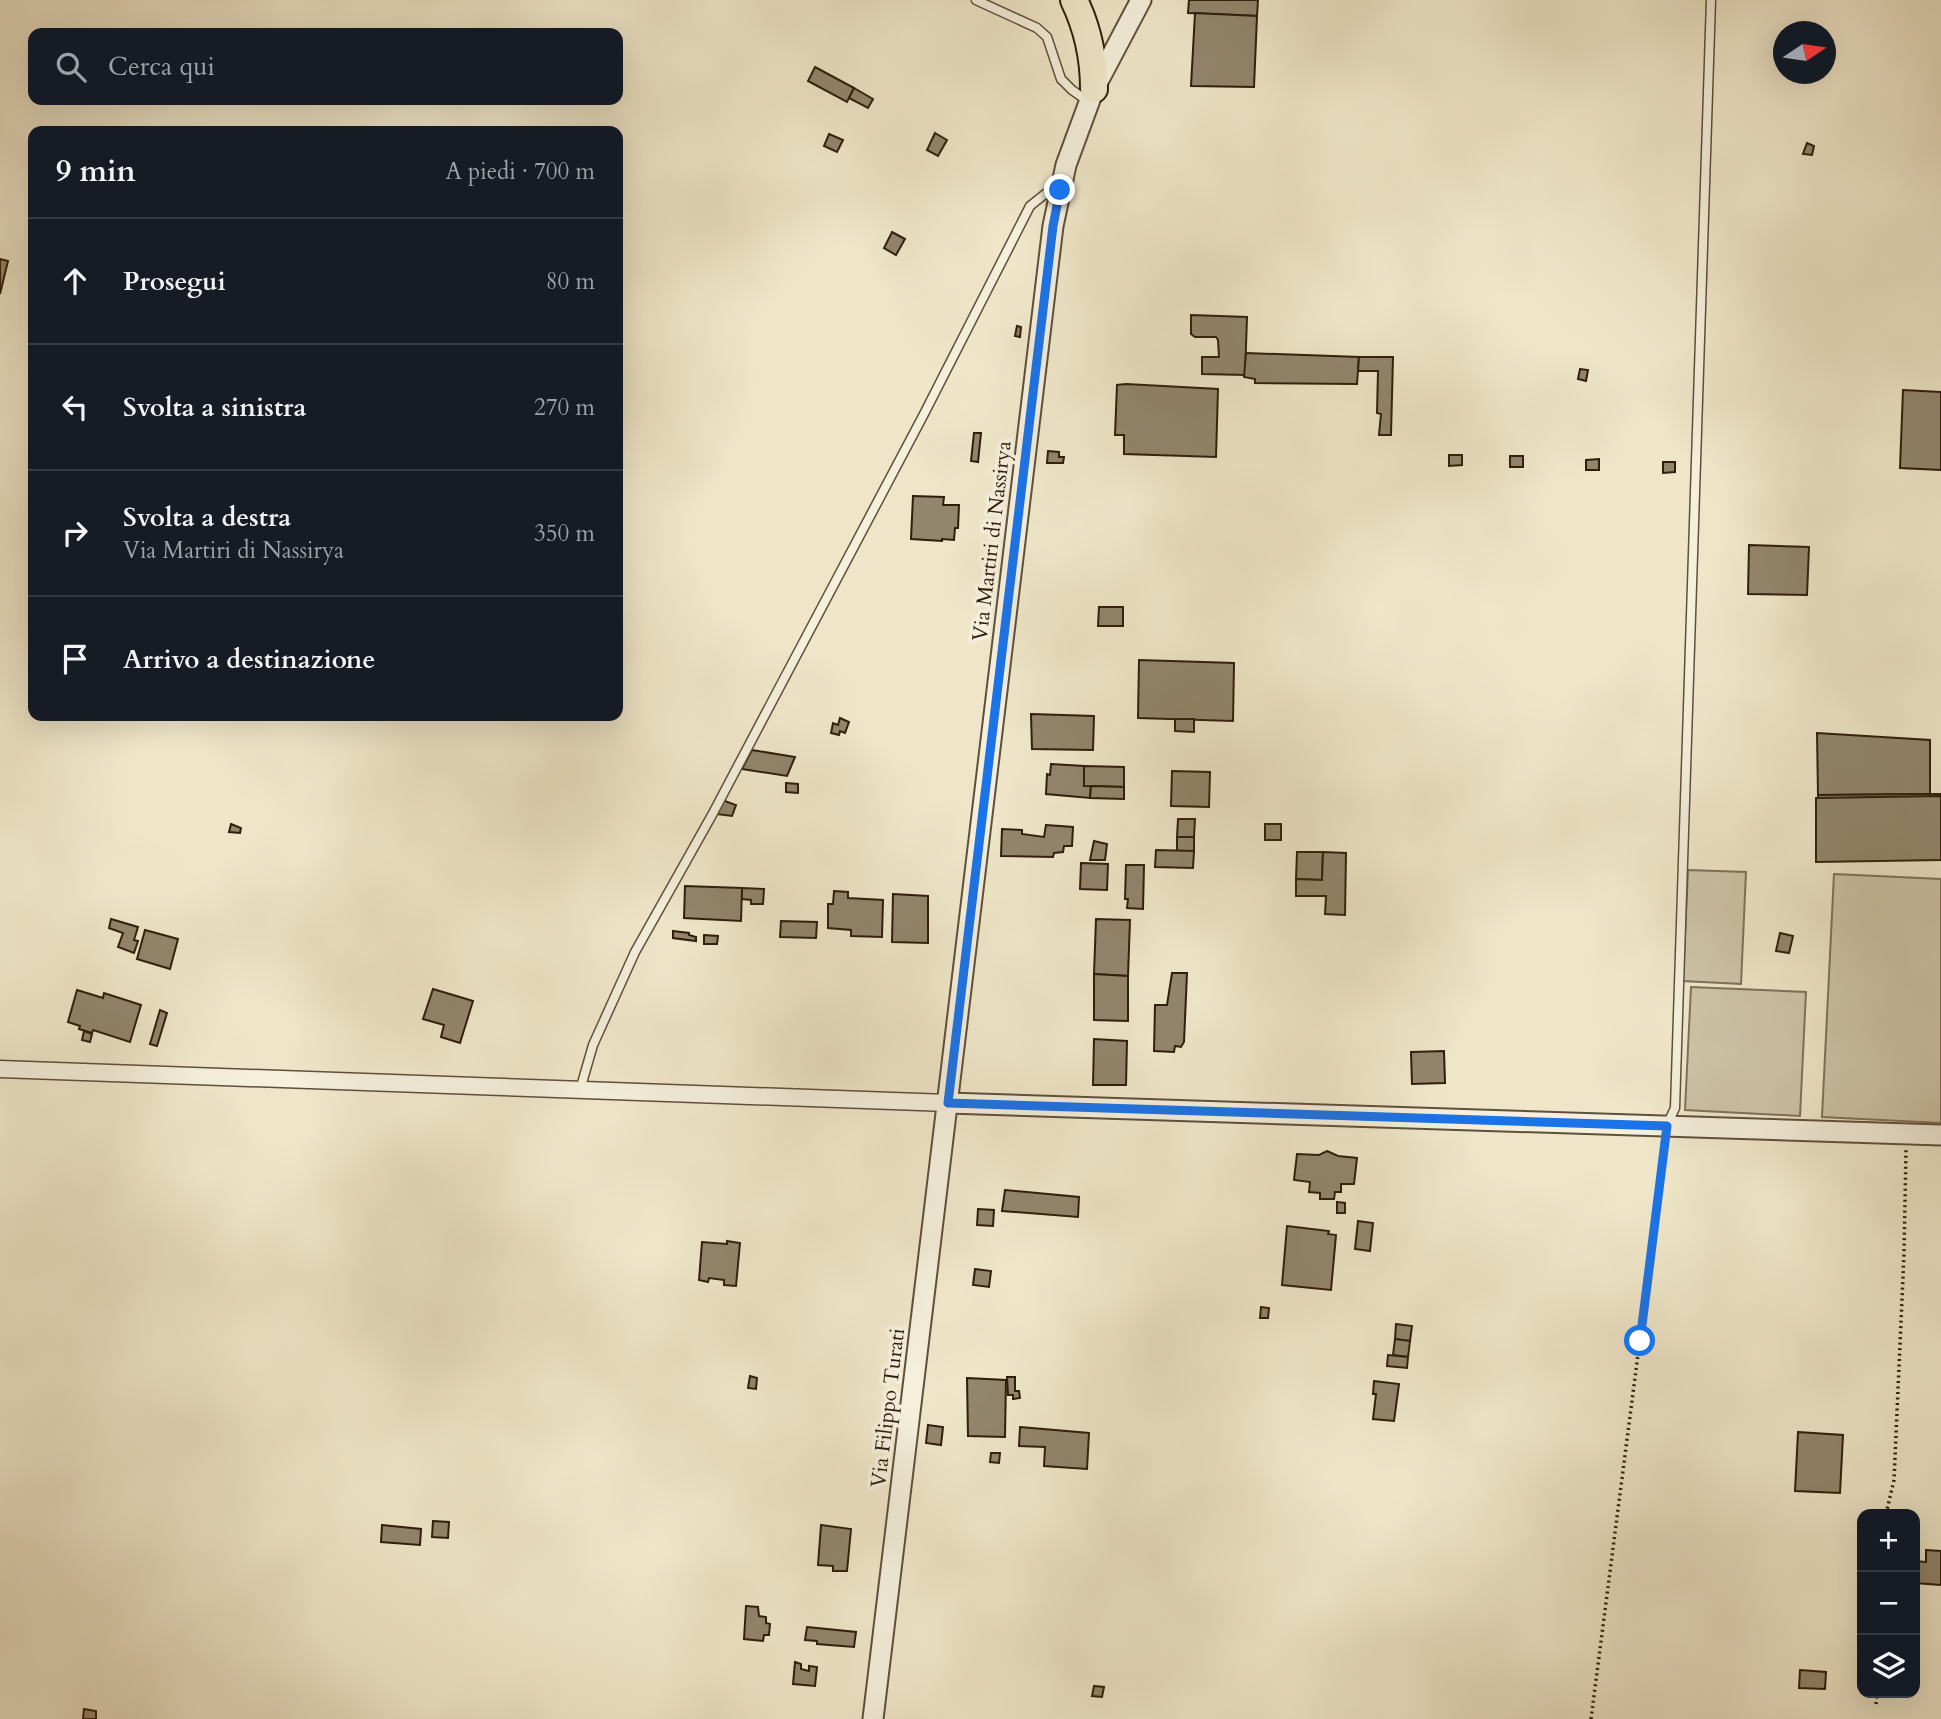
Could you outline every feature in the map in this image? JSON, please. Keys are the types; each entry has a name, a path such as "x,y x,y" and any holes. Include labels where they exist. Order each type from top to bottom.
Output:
{"highway":[{"path":"1074,0 1082,16 1094,58 1092,95"}],"street":[{"name":"Via Martiri di Nassirya","path":"948,1103 1051,240 1060,190 1092,95 1141,0"},
{"path":"0,1069 1941,1135"},
{"name":"Via Filippo Turati","path":"873,1719 948,1103"}],"lane":[{"path":"976,0 1037,28 1047,37 1061,79 1072,90 1092,95"},
{"path":"1667,1126 1675,1108 1712,0"},
{"path":"580,1090 593,1045 635,953 718,804 1030,206 1045,194 1060,190"}],"path":[{"path":"1591,1719 1667,1126"},
{"path":"1887,1509 1894,1480 1907,1134"},
{"path":"1877,1698 1877,1704"}],"shaded area":[{"path":"1688,870 1746,872 1741,984 1683,981"},
{"path":"1834,874 1941,879 1941,1123 1822,1117"},
{"path":"1691,987 1806,992 1800,1116 1685,1110"}],"building":[{"path":"1189,0 1258,0 1257,16 1188,13"},
{"path":"1195,13 1257,16 1254,87 1191,86"},
{"path":"815,67 854,88 847,102 808,81"},
{"path":"854,88 873,99 868,108 849,98"},
{"path":"935,133 947,140 938,156 927,150"},
{"path":"829,134 843,140 837,152 824,146"},
{"path":"1807,143 1814,146 1812,155 1803,154"},
{"path":"892,232 905,239 896,255 884,248"},
{"path":"0,259 8,261 0,294"},
{"path":"1191,315 1247,317 1245,375 1202,374 1202,357 1219,357 1218,340 1216,337 1195,337 1191,334"},
{"path":"1017,326 1021,327 1020,337 1015,336"},
{"path":"1246,353 1359,357 1357,384 1255,383 1255,379 1244,377"},
{"path":"1359,357 1393,357 1391,435 1379,435 1381,414 1377,413 1378,371 1358,371"},
{"path":"1580,369 1588,370 1586,381 1578,379"},
{"path":"1117,385 1218,389 1216,457 1124,454 1124,435 1115,435"},
{"path":"1903,390 1941,392 1941,470 1900,468"},
{"path":"974,433 981,433 978,462 971,461"},
{"path":"1048,451 1059,452 1059,457 1064,457 1063,463 1047,463"},
{"path":"1449,455 1462,455 1462,465 1449,466"},
{"path":"1510,456 1523,456 1523,467 1510,467"},
{"path":"1599,459 1599,470 1586,470 1586,460"},
{"path":"1663,462 1675,462 1675,472 1663,473"},
{"path":"913,496 944,497 943,505 959,505 958,528 955,528 954,540 911,539"},
{"path":"1749,545 1809,547 1807,595 1748,594"},
{"path":"1099,607 1123,607 1123,626 1098,626"},
{"path":"1139,660 1234,663 1233,721 1138,718"},
{"path":"1031,714 1094,716 1093,750 1032,749"},
{"path":"840,718 849,722 845,733 831,733 833,723 838,725"},
{"path":"1175,719 1194,719 1194,732 1175,731"},
{"path":"1817,733 1930,740 1930,794 1818,795"},
{"path":"752,750 795,757 787,776 742,769"},
{"path":"1051,764 1084,766 1084,786 1091,786 1090,798 1046,794 1047,774 1050,775"},
{"path":"1084,766 1124,767 1124,787 1084,786"},
{"path":"1172,771 1210,772 1209,807 1171,806"},
{"path":"786,783 798,784 798,793 786,792"},
{"path":"1091,786 1124,787 1124,799 1090,798"},
{"path":"1941,794 1941,858 1818,858 1818,795"},
{"path":"1941,796 1941,860 1816,862 1816,798"},
{"path":"722,800 736,805 732,816 716,814"},
{"path":"1178,819 1195,819 1194,837 1177,837"},
{"path":"231,824 241,828 240,833 229,832"},
{"path":"1265,824 1281,824 1281,840 1265,840"},
{"path":"1046,825 1073,827 1072,846 1064,846 1063,852 1054,853 1053,857 1001,856 1002,829 1022,830 1022,834 1044,837"},
{"path":"1177,837 1194,837 1194,851 1177,851"},
{"path":"1094,841 1107,844 1105,860 1090,860"},
{"path":"1156,850 1194,851 1193,868 1155,867"},
{"path":"1297,852 1323,852 1322,880 1296,879"},
{"path":"1323,852 1346,853 1345,915 1325,914 1326,896 1296,896 1296,879 1322,880"},
{"path":"1081,863 1108,864 1107,890 1080,889"},
{"path":"1126,865 1144,865 1143,909 1127,908"},
{"path":"685,886 742,888 741,921 684,918"},
{"path":"742,888 764,889 763,904 751,904 751,900 742,899"},
{"path":"834,891 848,892 848,898 883,900 882,937 851,936 851,930 828,928 828,904 833,904"},
{"path":"893,894 928,896 928,943 892,942"},
{"path":"111,919 138,927 134,940 138,941 134,953 118,947 123,933 109,928"},
{"path":"1096,919 1130,920 1128,976 1094,974"},
{"path":"781,921 817,922 816,938 780,937"},
{"path":"145,930 178,939 170,969 137,959"},
{"path":"673,931 689,933 696,937 696,941 673,938"},
{"path":"1780,933 1793,936 1789,953 1776,951"},
{"path":"704,935 718,936 717,944 704,944"},
{"path":"1172,973 1187,973 1184,1042 1181,1047 1175,1046 1174,1052 1154,1051 1155,1005 1167,1005"},
{"path":"1094,974 1128,976 1128,1021 1094,1020"},
{"path":"433,989 473,1001 460,1043 441,1037 444,1025 423,1019"},
{"path":"77,990 103,998 104,993 141,1005 130,1042 93,1030 92,1033 79,1029 80,1026 68,1022"},
{"path":"160,1010 167,1013 157,1046 150,1044"},
{"path":"84,1031 92,1034 90,1042 82,1040"},
{"path":"1094,1039 1127,1041 1126,1085 1093,1085"},
{"path":"1444,1051 1445,1083 1412,1084 1411,1052"},
{"path":"1327,1151 1338,1156 1357,1158 1354,1184 1341,1184 1341,1192 1335,1192 1334,1199 1320,1199 1320,1193 1309,1192 1310,1182 1294,1180 1297,1154 1319,1155"},
{"path":"1005,1190 1079,1197 1078,1217 1002,1211"},
{"path":"1337,1202 1345,1203 1345,1213 1337,1213"},
{"path":"978,1209 994,1210 993,1226 977,1225"},
{"path":"1358,1221 1373,1223 1370,1251 1355,1249"},
{"path":"1287,1226 1329,1231 1328,1234 1336,1235 1331,1290 1282,1285"},
{"path":"727,1241 740,1243 736,1286 724,1285 724,1280 699,1280 702,1242 727,1244"},
{"path":"975,1269 991,1271 989,1287 973,1285"},
{"path":"1261,1307 1269,1308 1268,1318 1260,1318"},
{"path":"1396,1324 1412,1326 1410,1341 1395,1339"},
{"path":"1395,1339 1410,1341 1408,1357 1393,1355"},
{"path":"1388,1355 1408,1357 1407,1368 1387,1366"},
{"path":"750,1376 757,1378 756,1389 748,1388"},
{"path":"1007,1377 1015,1377 1015,1391 1019,1391 1020,1398 1013,1399 1013,1395 1008,1395"},
{"path":"967,1378 1006,1380 1005,1437 968,1436"},
{"path":"1374,1381 1399,1384 1394,1421 1373,1419 1376,1394 1373,1394"},
{"path":"928,1425 943,1427 941,1445 926,1443"},
{"path":"1020,1427 1089,1433 1087,1469 1044,1466 1045,1447 1019,1446"},
{"path":"1798,1432 1843,1435 1840,1493 1795,1491"},
{"path":"991,1453 1000,1453 999,1463 990,1462"},
{"path":"433,1521 449,1522 448,1538 432,1537"},
{"path":"382,1525 421,1529 420,1545 381,1542"},
{"path":"821,1525 851,1529 847,1571 833,1571 833,1566 818,1565"},
{"path":"1926,1550 1941,1551 1941,1585 1920,1583 1920,1561 1926,1562"},
{"path":"746,1606 758,1607 759,1616 766,1617 766,1623 770,1624 769,1635 764,1635 763,1641 744,1639"},
{"path":"807,1627 856,1632 854,1647 817,1644 817,1641 805,1640"},
{"path":"795,1662 801,1664 801,1669 809,1671 809,1666 817,1667 815,1686 793,1684"},
{"path":"1800,1670 1826,1672 1825,1689 1799,1688"},
{"path":"1094,1686 1104,1687 1102,1697 1092,1696"},
{"path":"84,1709 96,1711 96,1719 83,1719"}],"route":[{"path":"1060,190 1053,226 948,1103 1667,1126 1640,1341"}]}
